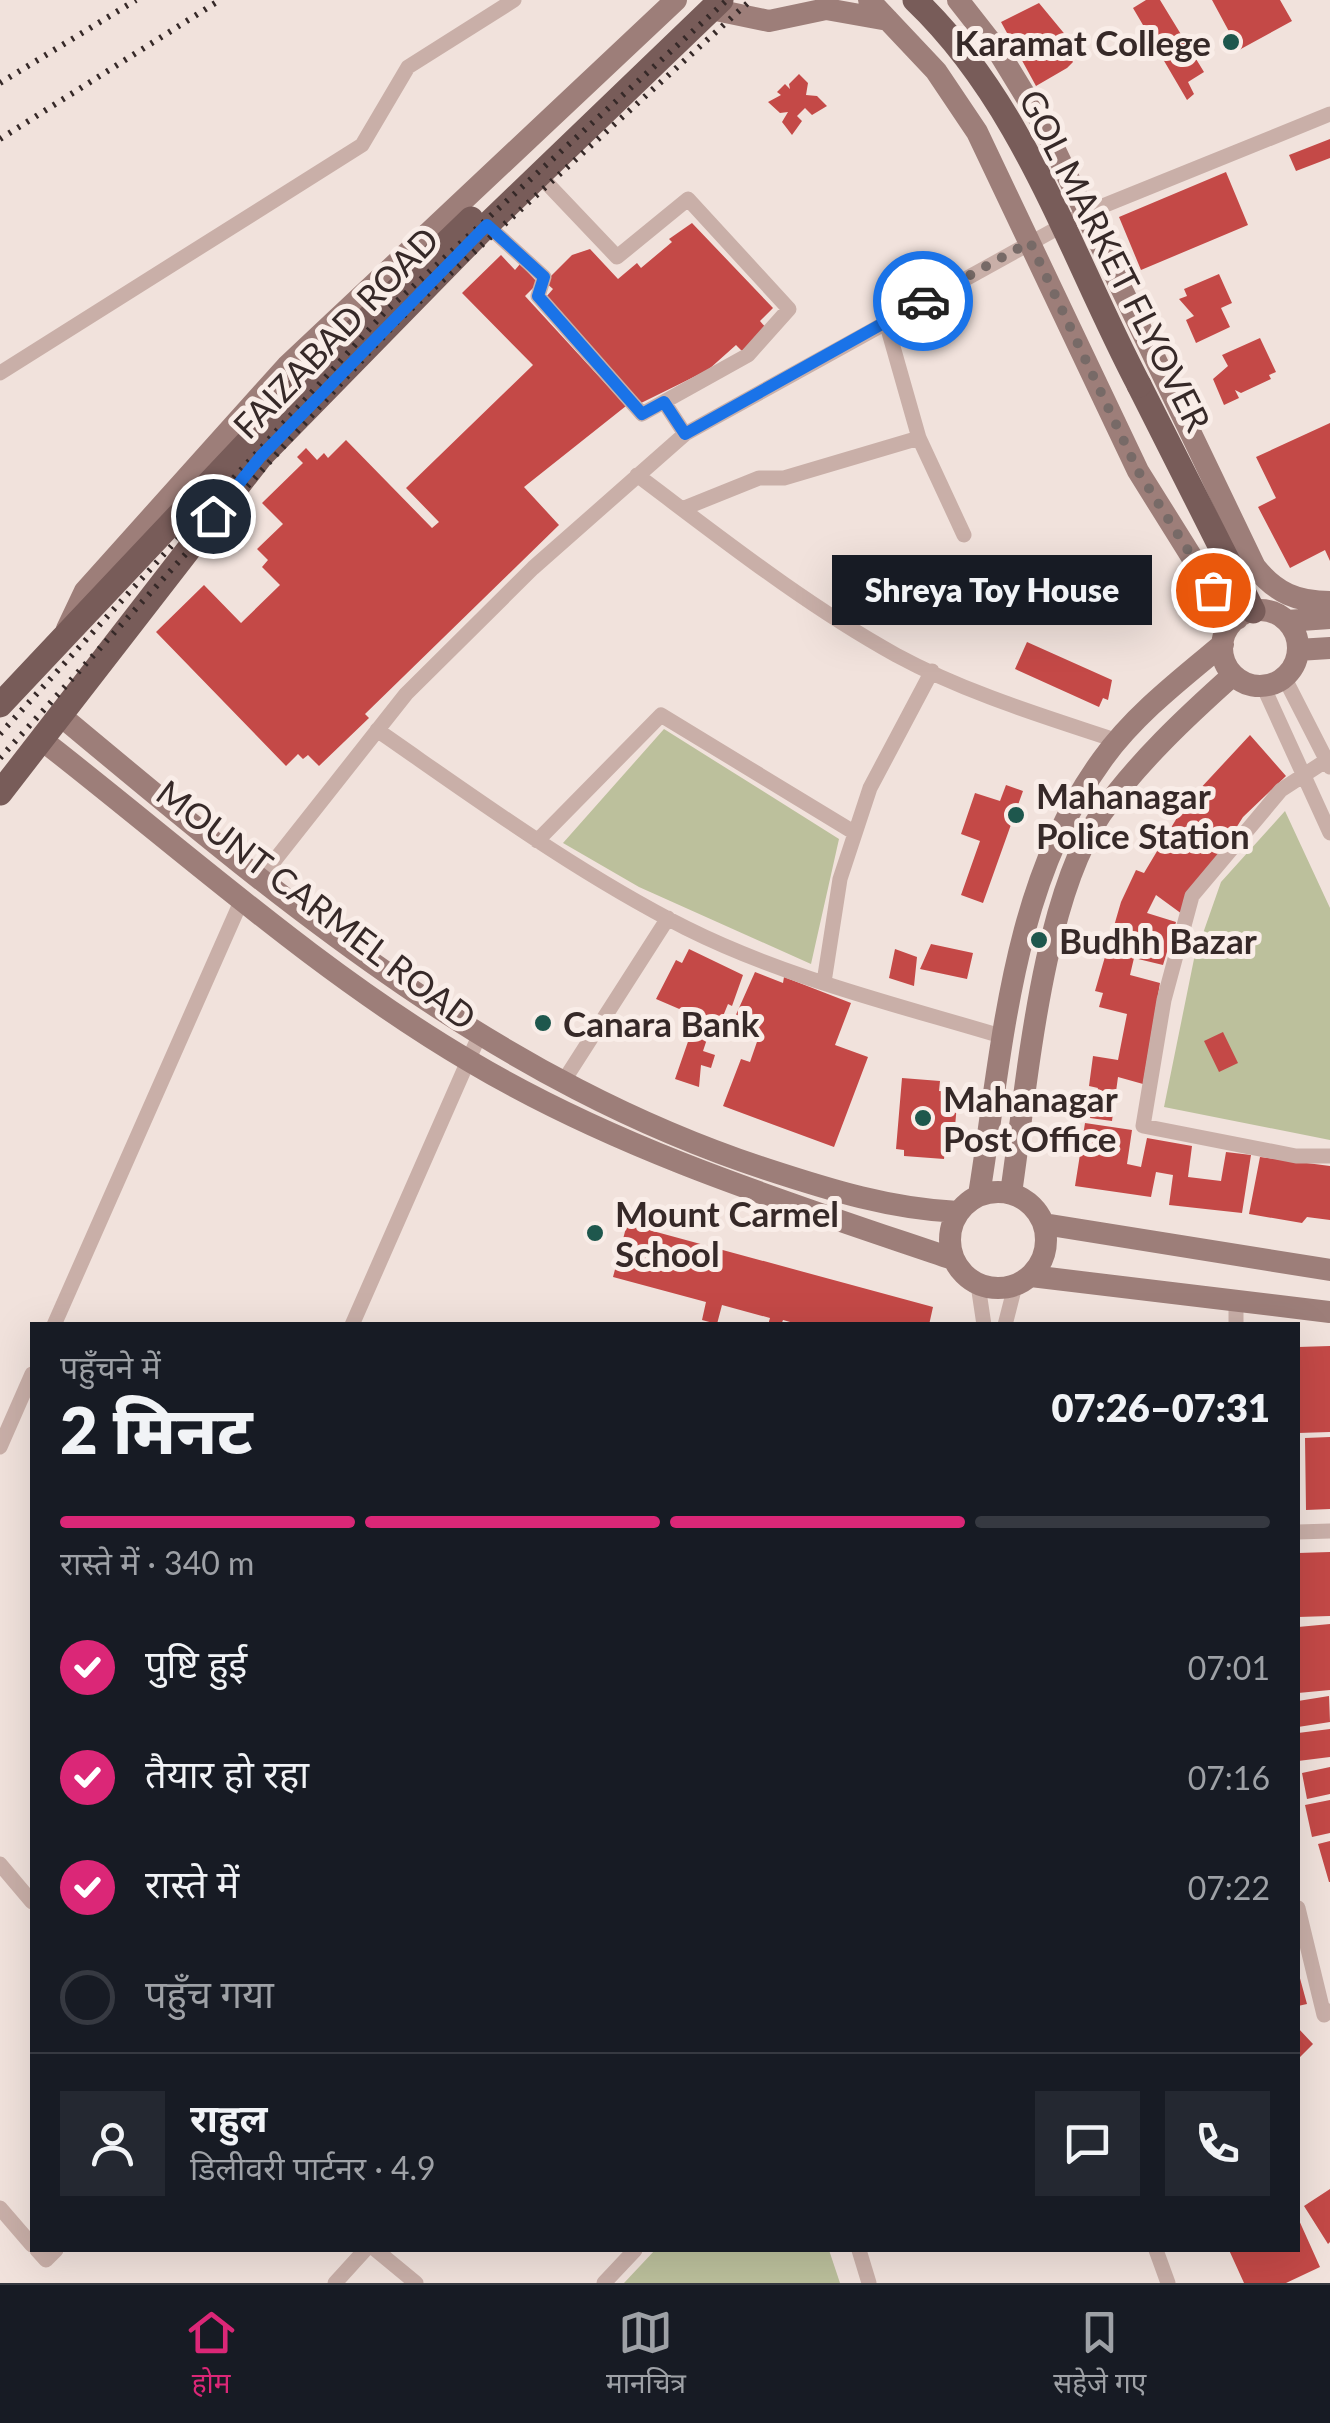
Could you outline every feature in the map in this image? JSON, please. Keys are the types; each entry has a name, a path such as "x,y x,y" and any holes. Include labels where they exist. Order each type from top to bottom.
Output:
{"main road":[{"name":"GOL MARKET FLYOVER","path":"915,0 981,77 1021,139 1238,581 1245,615"},
{"path":"66,632 411,273 712,3"},
{"name":"FAIZABAD ROAD","path":"0,793 117,636 261,456 712,3"},
{"name":"FAIZABAD ROAD","path":"1,701 66,632"}],"street":[{"path":"0,374 362,145 408,67 514,0"},
{"name":"FAIZABAD ROAD","path":"66,632 85,592 287,366 676,0"},
{"path":"870,0 936,71 977,132 1138,471 1198,568 1245,615"},
{"path":"958,0 998,51 1042,123 1255,567 1282,593 1307,602 1330,602"},
{"path":"712,3 768,21 826,8 888,20"},
{"path":"55,1322 251,888 406,694 491,610 685,434 1083,214 1330,114"},
{"path":"487,225 544,277 538,296 642,414 748,355 789,309 688,199 617,257 540,178"},
{"path":"886,322 919,438 964,534"},
{"path":"664,402 685,434"},
{"path":"682,509 760,478 784,478 919,438"},
{"path":"637,474 772,577 896,655 982,695 1118,742"},
{"path":"979,1195 1004,1037 1034,890 1071,810 1118,742 1162,695 1223,644 1245,615 1267,611 1286,621 1330,618"},
{"path":"1286,621 1298,650"},
{"path":"1223,644 1233,675"},
{"path":"1274,681 1298,650 1330,648"},
{"path":"824,982 840,879 870,788 932,672"},
{"path":"1233,675 1274,681 1328,764 1281,790 1192,896 1164,1000 1143,1126 1296,1156 1330,1156"},
{"path":"1012,1192 1036,1024 1063,894 1100,816 1171,731 1233,675"},
{"path":"1274,681 1303,776 1330,833"},
{"path":"536,841 662,715 855,832"},
{"path":"61,716 251,888 480,1036 562,1082 725,1155 813,1184 902,1210 958,1212"},
{"path":"377,730 536,841 668,918 824,982 1004,1037"},
{"name":"MOUNT CARMEL ROAD","path":"42,740 251,888 332,967 468,1061 652,1152 732,1184 952,1259"},
{"path":"562,1082 668,918"},
{"path":"353,1322 480,1036"},
{"path":"984,1322 978,1285 952,1259 949,1235 958,1212 979,1195 1012,1192 1032,1204 1044,1224 1042,1261 1023,1281 1006,1322"},
{"path":"1044,1224 1330,1270"},
{"path":"978,1285 1023,1281 1330,1312"},
{"path":"1236,1300 1236,1322"},
{"path":"0,1447 30,1379"},
{"path":"1300,1532 1330,1530"},
{"path":"0,1864 30,1900"},
{"path":"1300,1916 1324,2015 1330,2011"},
{"path":"0,2208 30,2241"},
{"path":"334,2283 364,2252"},
{"path":"378,2252 416,2283"},
{"path":"604,2283 633,2252"},
{"path":"860,2252 870,2283"},
{"path":"1157,2252 1168,2283"}],"green space":[{"path":"664,729 839,839 811,964 639,887 563,843"},
{"path":"1285,811 1330,908 1330,1140 1164,1107 1194,959 1221,882"},
{"path":"653,2252 830,2252 840,2283 624,2283"}],"building":[{"path":"1146,0 1160,0 1204,72 1188,82 1194,94 1187,100 1133,8"},
{"path":"1212,0 1280,0 1292,21 1239,50"},
{"path":"1039,3 1077,49 1068,54 1073,62 1067,68 1036,86 1001,22"},
{"path":"799,74 808,83 806,95 817,96 827,106 812,115 805,108 797,116 802,121 792,135 782,122 788,112 780,113 768,102 781,95 777,92 785,84 790,89 789,84"},
{"path":"1330,139 1330,158 1296,171 1289,155"},
{"path":"1226,172 1248,225 1141,270 1119,217"},
{"path":"692,223 773,308 760,321 766,328 742,351 736,345 708,370 639,404 546,297 553,289 545,282 572,255 590,249 618,279 637,263 641,268 672,242 669,239"},
{"path":"501,255 515,270 520,264 538,283 525,296 626,406 524,487 559,525 365,714 369,718 319,766 308,755 303,759 298,754 286,766 156,632 204,585 241,623 280,585 262,567 268,560 257,549 283,524 262,503 303,463 297,457 306,448 317,460 324,453 328,458 346,440 432,528 439,522 406,488 533,365 462,293"},
{"path":"1219,274 1232,303 1221,308 1230,327 1196,343 1186,320 1194,316 1179,299 1187,296 1184,289"},
{"path":"1260,338 1276,372 1269,375 1271,379 1241,393 1235,390 1239,398 1224,405 1213,379 1228,366 1222,355"},
{"path":"1330,423 1330,561 1325,550 1290,568 1258,507 1276,498 1256,457"},
{"path":"1027,642 1112,680 1108,700 1103,698 1099,707 1015,669"},
{"path":"1250,735 1286,776 1243,817 1182,914 1156,895 1147,913 1176,922 1163,965 1134,958 1130,975 1160,983 1143,1084 1118,1077 1112,1121 1090,1118 1098,1088 1089,1086 1093,1056 1118,1060 1127,1014 1099,1007 1103,993 1095,991 1121,902 1136,870 1144,873 1184,806"},
{"path":"1006,785 1023,791 983,903 961,895 980,841 961,834 975,793 1000,801"},
{"path":"931,944 973,953 967,979 920,969"},
{"path":"689,949 743,975 732,1006 728,1004 719,1026 656,999 676,960 682,963"},
{"path":"895,949 917,957 914,986 889,978"},
{"path":"755,972 783,983 784,977 851,1003 835,1045 868,1057 834,1147 723,1106 741,1059 750,1062 759,1036 731,1026"},
{"path":"1223,1032 1238,1063 1219,1072 1204,1041"},
{"path":"691,1033 707,1039 703,1051 715,1055 711,1068 701,1065 699,1087 675,1079"},
{"path":"902,1078 940,1081 939,1091 958,1092 953,1150 945,1150 944,1159 904,1156 904,1150 896,1149"},
{"path":"1085,1123 1132,1130 1127,1164 1141,1167 1147,1138 1192,1146 1188,1177 1221,1181 1226,1152 1251,1155 1242,1213 1169,1205 1173,1175 1156,1172 1151,1197 1075,1186"},
{"path":"1260,1157 1330,1166 1330,1220 1307,1217 1302,1223 1249,1214"},
{"path":"627,1224 933,1307 930,1322 769,1322 770,1318 722,1305 718,1322 710,1322 702,1320 706,1302 613,1277"},
{"path":"1330,1346 1330,1432 1300,1433 1300,1347"},
{"path":"1330,1437 1330,1509 1306,1510 1305,1438"},
{"path":"1330,1552 1330,1616 1300,1617 1300,1553"},
{"path":"1330,1624 1330,1690 1300,1693 1300,1627"},
{"path":"1329,1696 1330,1722 1300,1727 1300,1701"},
{"path":"1330,1729 1330,1757 1300,1761 1300,1733"},
{"path":"1330,1767 1330,1794 1307,1799 1302,1773"},
{"path":"1330,1800 1330,1833 1312,1837 1305,1805"},
{"path":"1330,1841 1330,1882 1329,1882 1318,1844"},
{"path":"1300,1978 1307,2004 1300,2006"},
{"path":"1300,2030 1313,2044 1300,2057"},
{"path":"1330,2189 1330,2242 1328,2244 1304,2206"},
{"path":"1300,2222 1320,2267 1286,2283 1244,2283 1230,2252 1300,2252"}],"railway":[{"path":"0,83 136,0"},
{"path":"0,139 220,0"},
{"path":"0,734 385,312 727,0"},
{"path":"0,758 396,323 751,0"}],"way so far":[{"path":"923,301 1030,242 1138,471 1213,590"}],"place":[{"name":"Karamat College","path":"1231,42"},
{"name":"Shreya Toy House","path":"1213,590"},
{"name":"Mahanagar Police Station","path":"1016,815"},
{"name":"Budhh Bazar","path":"1039,940"},
{"name":"Canara Bank","path":"543,1023"},
{"name":"Mahanagar Post Office","path":"923,1118"},
{"name":"Mount Carmel School","path":"595,1233"}],"route":[{"path":"213,516 261,456 487,225 544,277 538,296 642,414 664,402 685,434 923,301"}]}
